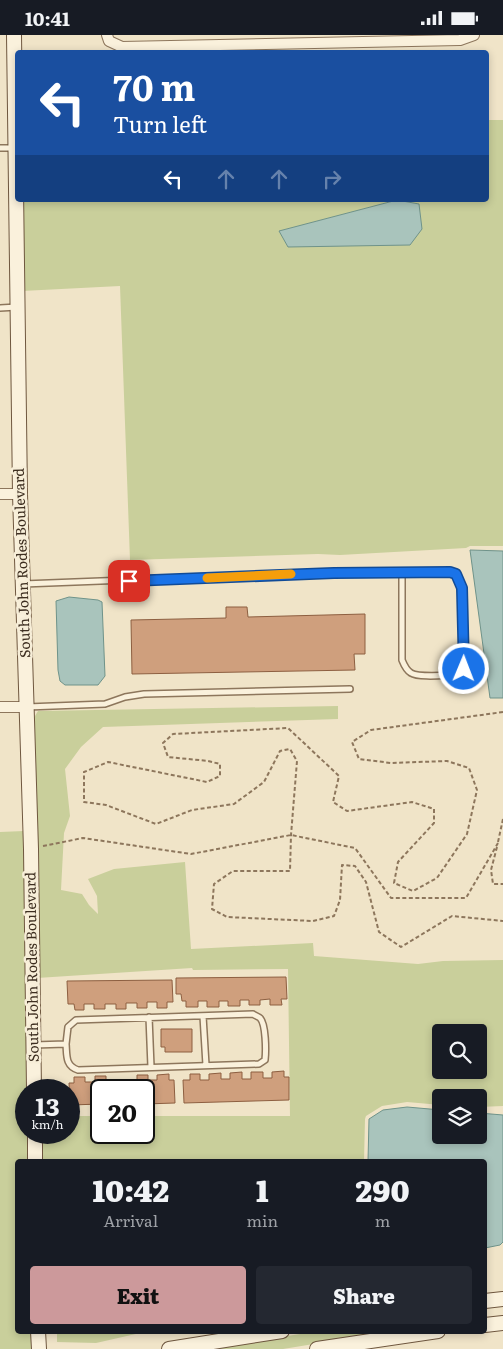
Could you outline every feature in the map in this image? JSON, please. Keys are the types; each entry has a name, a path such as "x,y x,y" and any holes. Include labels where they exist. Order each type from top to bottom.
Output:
{"main road":[{"name":"South John Rodes Boulevard","path":"14,35 15,92"},
{"name":"South John Rodes Boulevard","path":"15,168 8,307 20,494 31,849 34,1079"},
{"path":"35,1144 36,1159"},
{"path":"487,1301 503,1299"},
{"path":"487,1325 503,1323"},
{"path":"38,1334 39,1349"},
{"path":"169,1349 263,1334"},
{"path":"317,1349 418,1334"}],"street":[{"path":"107,35 109,41 122,47 460,40 474,35"},
{"path":"0,495 20,494"},
{"path":"0,707 26,707"}],"lane":[{"path":"0,148 15,148"},
{"path":"0,302 8,307"},
{"path":"23,584 334,573 402,572 450,572 456,574 460,579 462,588 465,666 462,673 458,675 419,675 410,673 405,667 402,660 402,572"},
{"path":"26,707 105,704 125,697 144,694 350,689"},
{"path":"253,1014 260,1018 264,1024 265,1060 259,1064 78,1070 72,1068 68,1063 66,1044 68,1027 76,1020 203,1016 253,1014"},
{"path":"203,1016 206,1065"},
{"path":"149,1017 151,1067"},
{"path":"33,1045 66,1044"}],"path":[{"path":"503,712 371,730 352,742 359,759 391,763 447,761 469,768 477,790 467,834 437,878 413,891 394,883 398,862 434,823 434,809 412,802 347,811 333,802 340,776 288,728 173,734 164,743 168,757 220,764 220,776 207,782 108,762 84,772 84,803 106,805 156,824 192,809 234,803 264,782 280,751 290,749 297,761 290,871 233,871 214,884 212,909 227,917 314,921 334,916 340,900 342,865 355,865 366,882 379,932 401,947 452,916 503,921"},
{"path":"503,819 491,871 493,884 503,884"},
{"path":"31,849 83,838 191,854 291,835 355,848 391,898 466,898 498,843"}],"green space":[{"path":"489,120 503,120 503,546 470,546 466,548 340,555 318,554 130,560 120,286 22,291 21,202 389,202 280,231 419,204 408,202 489,202"},
{"path":"338,706 338,719 103,727 81,747 65,769 70,816 64,833 61,890 82,894 98,914 97,896 88,879 114,869 185,862 191,949 313,943 314,956 418,964 443,961 503,960 503,1106 487,1107 487,1089 432,1089 432,1104 407,1102 382,1106 366,1116 364,1159 43,1159 42,1144 80,1144 80,1116 90,1116 90,1144 155,1144 155,1116 290,1116 288,969 193,970 192,968 37,978 32,721 38,711"},
{"path":"24,831 29,1079 15,1079 15,1144 30,1144 31,1159 15,1159 15,1334 33,1334 34,1349 0,1349 0,832"},
{"path":"57,1334 136,1334 96,1343 57,1342"},
{"path":"300,1334 369,1334 283,1349 205,1349"}],"water":[{"path":"389,202 419,204 422,229 410,245 288,247 279,231"},
{"path":"470,550 503,551 503,698 490,698"},
{"path":"69,597 102,602 105,676 98,685 65,685 60,681 56,601"},
{"path":"407,1107 432,1109 432,1144 487,1144 487,1114 503,1115 503,1242 500,1245 487,1248 487,1159 368,1159 369,1119 383,1110"}],"building":[{"path":"226,607 247,607 248,617 365,614 365,654 354,654 355,670 132,674 131,620 226,618"},
{"path":"286,977 287,999 281,999 282,1005 270,1005 270,999 260,1000 260,1005 249,1005 249,1000 240,1000 240,1006 228,1006 228,1001 219,1001 219,1007 207,1007 207,1001 198,1001 198,1007 186,1007 186,1001 182,1001 181,994 176,994 176,978"},
{"path":"172,980 173,1002 167,1002 167,1008 157,1008 157,1002 147,1002 147,1008 137,1008 137,1003 126,1003 126,1009 116,1009 116,1004 105,1004 105,1009 94,1009 94,1004 84,1004 84,1010 75,1010 74,1004 68,1004 67,981"},
{"path":"161,1029 192,1029 192,1052 165,1052 165,1047 161,1047"},
{"path":"284,1071 284,1077 289,1077 289,1100 184,1103 183,1080 190,1080 190,1074 200,1074 200,1080 209,1080 209,1074 221,1073 221,1079 230,1079 230,1073 242,1072 242,1079 251,1079 251,1072 263,1072 263,1078 272,1078 272,1072"},
{"path":"169,1074 169,1080 174,1080 175,1103 155,1104 155,1080 157,1080 157,1075"},
{"path":"137,1075 148,1075 148,1079 137,1079"},
{"path":"95,1076 106,1076 106,1079 95,1079"},
{"path":"74,1077 85,1077 85,1082 90,1082 90,1104 80,1105 80,1079 74,1079"}],"slow traffic":[{"path":"207,578 291,574"}],"route":[{"path":"129,581 334,573 450,572 456,574 460,579 462,588 464,669"}]}
